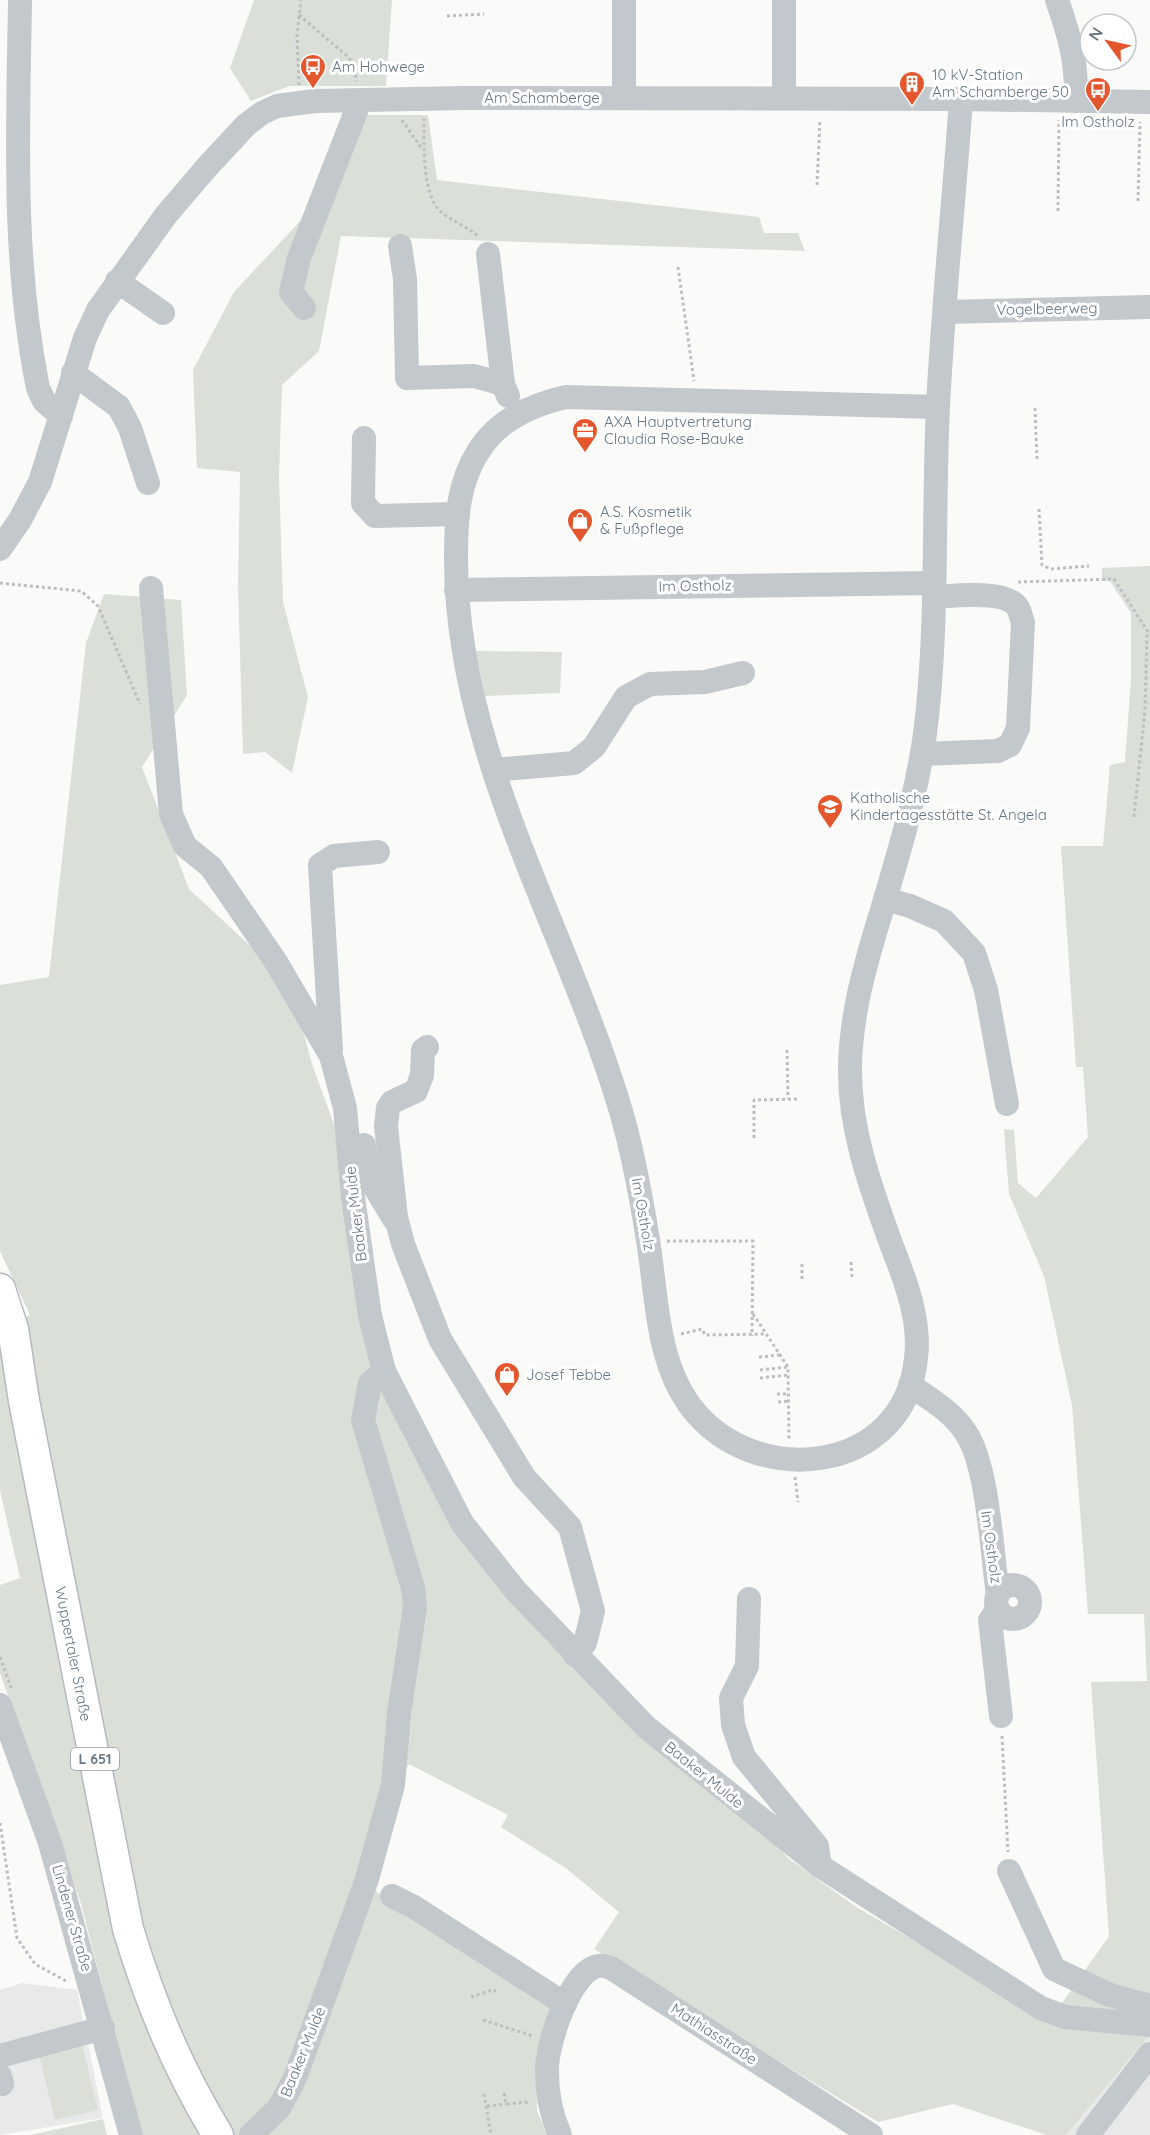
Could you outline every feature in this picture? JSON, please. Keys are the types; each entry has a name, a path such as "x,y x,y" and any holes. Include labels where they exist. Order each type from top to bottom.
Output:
{"main road":[{"name":"Wuppertaler Straße","path":"0,1289 13,1329 18,1368 128,1929 149,1997 165,2036 183,2074 218,2135"},
{"name":"Wuppertaler Straße","path":"0,1321 18,1368"}],"street":[{"path":"20,0 17,198 21,270 38,388 44,401 61,416"},
{"path":"624,0 624,98"},
{"path":"784,0 784,98"},
{"path":"1057,0 1074,51 1068,101"},
{"name":"Am Schamberge","path":"0,549 20,520 40,482 85,338 98,310 166,215 246,125 262,112 277,105 300,101 624,98 1145,102"},
{"name":"Im Ostholz","path":"938,407 566,397 515,415 490,435 474,458 463,482 458,514 456,590 467,670 494,770 620,1107 648,1241 662,1338 673,1378 705,1423 743,1449 764,1456 791,1452 834,1457 861,1445 890,1420 910,1385 916,1364 914,1319 859,1150 851,1094 850,1050 857,1002 906,826 922,754 930,690 938,407 961,99"},
{"path":"304,308 291,292 299,258 360,101"},
{"path":"400,246 405,279 407,378 474,376 503,384"},
{"path":"488,254 503,384 515,415"},
{"path":"117,281 162,313"},
{"name":"Vogelbeerweg","path":"945,312 1150,307"},
{"path":"33,365 52,378 72,378 119,407 130,428 148,483"},
{"path":"363,438 363,503 369,512 375,516 458,514"},
{"name":"Baaker Mulde","path":"151,588 171,814 185,846 211,867 276,962 331,1056"},
{"name":"Im Ostholz","path":"456,590 934,590 995,596"},
{"path":"922,754 998,751 1010,745 1015,738 1023,622 1018,607 1010,600 995,596"},
{"path":"494,770 574,763 594,747 626,697 651,684 705,682 743,673"},
{"name":"Baaker Mulde","path":"378,852 334,856 320,865 331,1056 345,1108 353,1197 370,1316 384,1371 462,1523 516,1591 646,1727 820,1866 1041,2008 1065,2017 1150,2025"},
{"path":"885,899 910,906 944,921 974,953 986,990 1007,1104"},
{"path":"427,1047 422,1053 422,1075 416,1091 394,1100 388,1108 386,1126 399,1226 409,1263 440,1339 524,1477 570,1527 593,1611 585,1643 575,1654"},
{"path":"345,1108 361,1128 368,1176 388,1213 399,1226"},
{"name":"Baaker Mulde","path":"251,2135 279,2108 295,2078 367,1880 393,1785 399,1714 415,1607 413,1588 363,1420 370,1383 384,1371"},
{"name":"Im Ostholz","path":"910,1385 947,1411 959,1423 974,1446 982,1478 998,1602 990,1620 1001,1716"},
{"path":"749,1599 747,1665 731,1698 733,1725 744,1757 817,1846 820,1866"},
{"path":"0,1755 1,1708"},
{"name":"Lindener Straße","path":"1,1708 50,1843 131,2135"},
{"path":"1008,1864 1054,1969 1110,1995 1150,2006"},
{"path":"392,1896 414,1907 565,2004"},
{"name":"Mathiasstraße","path":"560,2135 550,2100 547,2071 551,2042 565,2004 591,1968 601,1965 611,1968 871,2135"},
{"path":"0,2056 103,2028"},
{"path":"1088,2135 1150,2054"}],"path":[{"path":"300,101 297,35 302,0"},
{"path":"447,16 484,14"},
{"path":"299,15 352,62 360,101"},
{"path":"817,185 820,98"},
{"path":"424,99 423,150 431,198 437,208 478,235 488,254"},
{"path":"387,100 423,150"},
{"path":"1058,211 1068,101"},
{"path":"1138,201 1145,102"},
{"path":"678,267 696,400"},
{"path":"1035,408 1037,460"},
{"path":"1039,509 1041,565 1051,568 1089,566"},
{"path":"995,596 1007,582 1114,579 1148,634 1145,710 1134,817"},
{"path":"0,583 81,591 98,606 142,708"},
{"path":"787,1050 788,1099"},
{"path":"754,1138 754,1100 800,1099"},
{"path":"680,1241 753,1240 752,1336"},
{"path":"851,1262 852,1278"},
{"path":"802,1264 802,1282"},
{"path":"753,1313 788,1367 791,1452 798,1502"},
{"path":"662,1338 702,1329 705,1335 767,1334"},
{"path":"759,1357 780,1355"},
{"path":"760,1370 788,1367"},
{"path":"760,1378 788,1375"},
{"path":"777,1394 789,1394"},
{"path":"778,1402 789,1401"},
{"path":"1001,1716 1008,1864"},
{"path":"0,1823 17,1938 35,1964 67,1981"},
{"path":"471,1997 492,1990 496,1991"},
{"path":"483,2020 551,2042"},
{"path":"504,2093 506,2104"},
{"path":"484,2094 491,2135"},
{"path":"486,2106 550,2100"}],"shaded area":[{"path":"254,0 392,0 386,86 289,86 251,101 230,68"},
{"path":"346,115 428,115 437,180 759,217 764,233 798,233 805,251 341,236 319,351 282,385 279,477 283,602 308,697 292,773 265,752 243,754 238,587 240,472 197,468 193,370 234,292 304,217"},
{"path":"1150,566 1150,2034 1066,2135 1047,2135 953,2104 878,2122 594,1949 619,1912 567,1869 501,1827 508,1815 409,1764 387,1800 375,1891 476,1956 554,2001 536,2055 537,2111 547,2135 141,2135 81,1904 0,1673 0,1585 20,1578 0,1490 0,1333 30,1315 0,1251 0,985 49,977 86,643 104,594 181,600 187,695 142,767 189,889 259,954 297,1009 312,1064 343,1149 377,1381 454,1528 768,1835 789,1859 858,1908 1050,2020 1109,1936 1091,1682 1147,1681 1144,1614 1088,1614 1072,1405 1044,1276 1009,1194 1004,1129 1014,1130 1018,1183 1036,1198 1088,1137 1083,1067 1076,1067 1061,846 1103,846 1110,765 1125,762 1131,680 1131,613 1110,581 1102,581 1102,568"},
{"path":"476,651 562,652 560,693 485,696"},
{"path":"22,1983 77,1990 103,2118 0,2135 0,1990"},
{"path":"1150,2034 1150,2135 1066,2135 1145,2038"},
{"path":"82,2044 98,2110 55,2120 39,2054"},
{"path":"103,2119 107,2135 30,2135"}],"place":[{"name":"Am Hohwege","path":"313,90"},
{"name":"10 kV-Station Am Schamberge 50","path":"912,107"},
{"name":"Im Ostholz","path":"1098,113"},
{"name":"AXA Hauptvertretung Claudia Rose-Bauke","path":"585,454"},
{"name":"A.S. Kosmetik & Fußpflege","path":"580,544"},
{"name":"Katholische Kindertagesstätte St. Angela","path":"830,830"},
{"name":"Josef Tebbe","path":"507,1398"}]}
